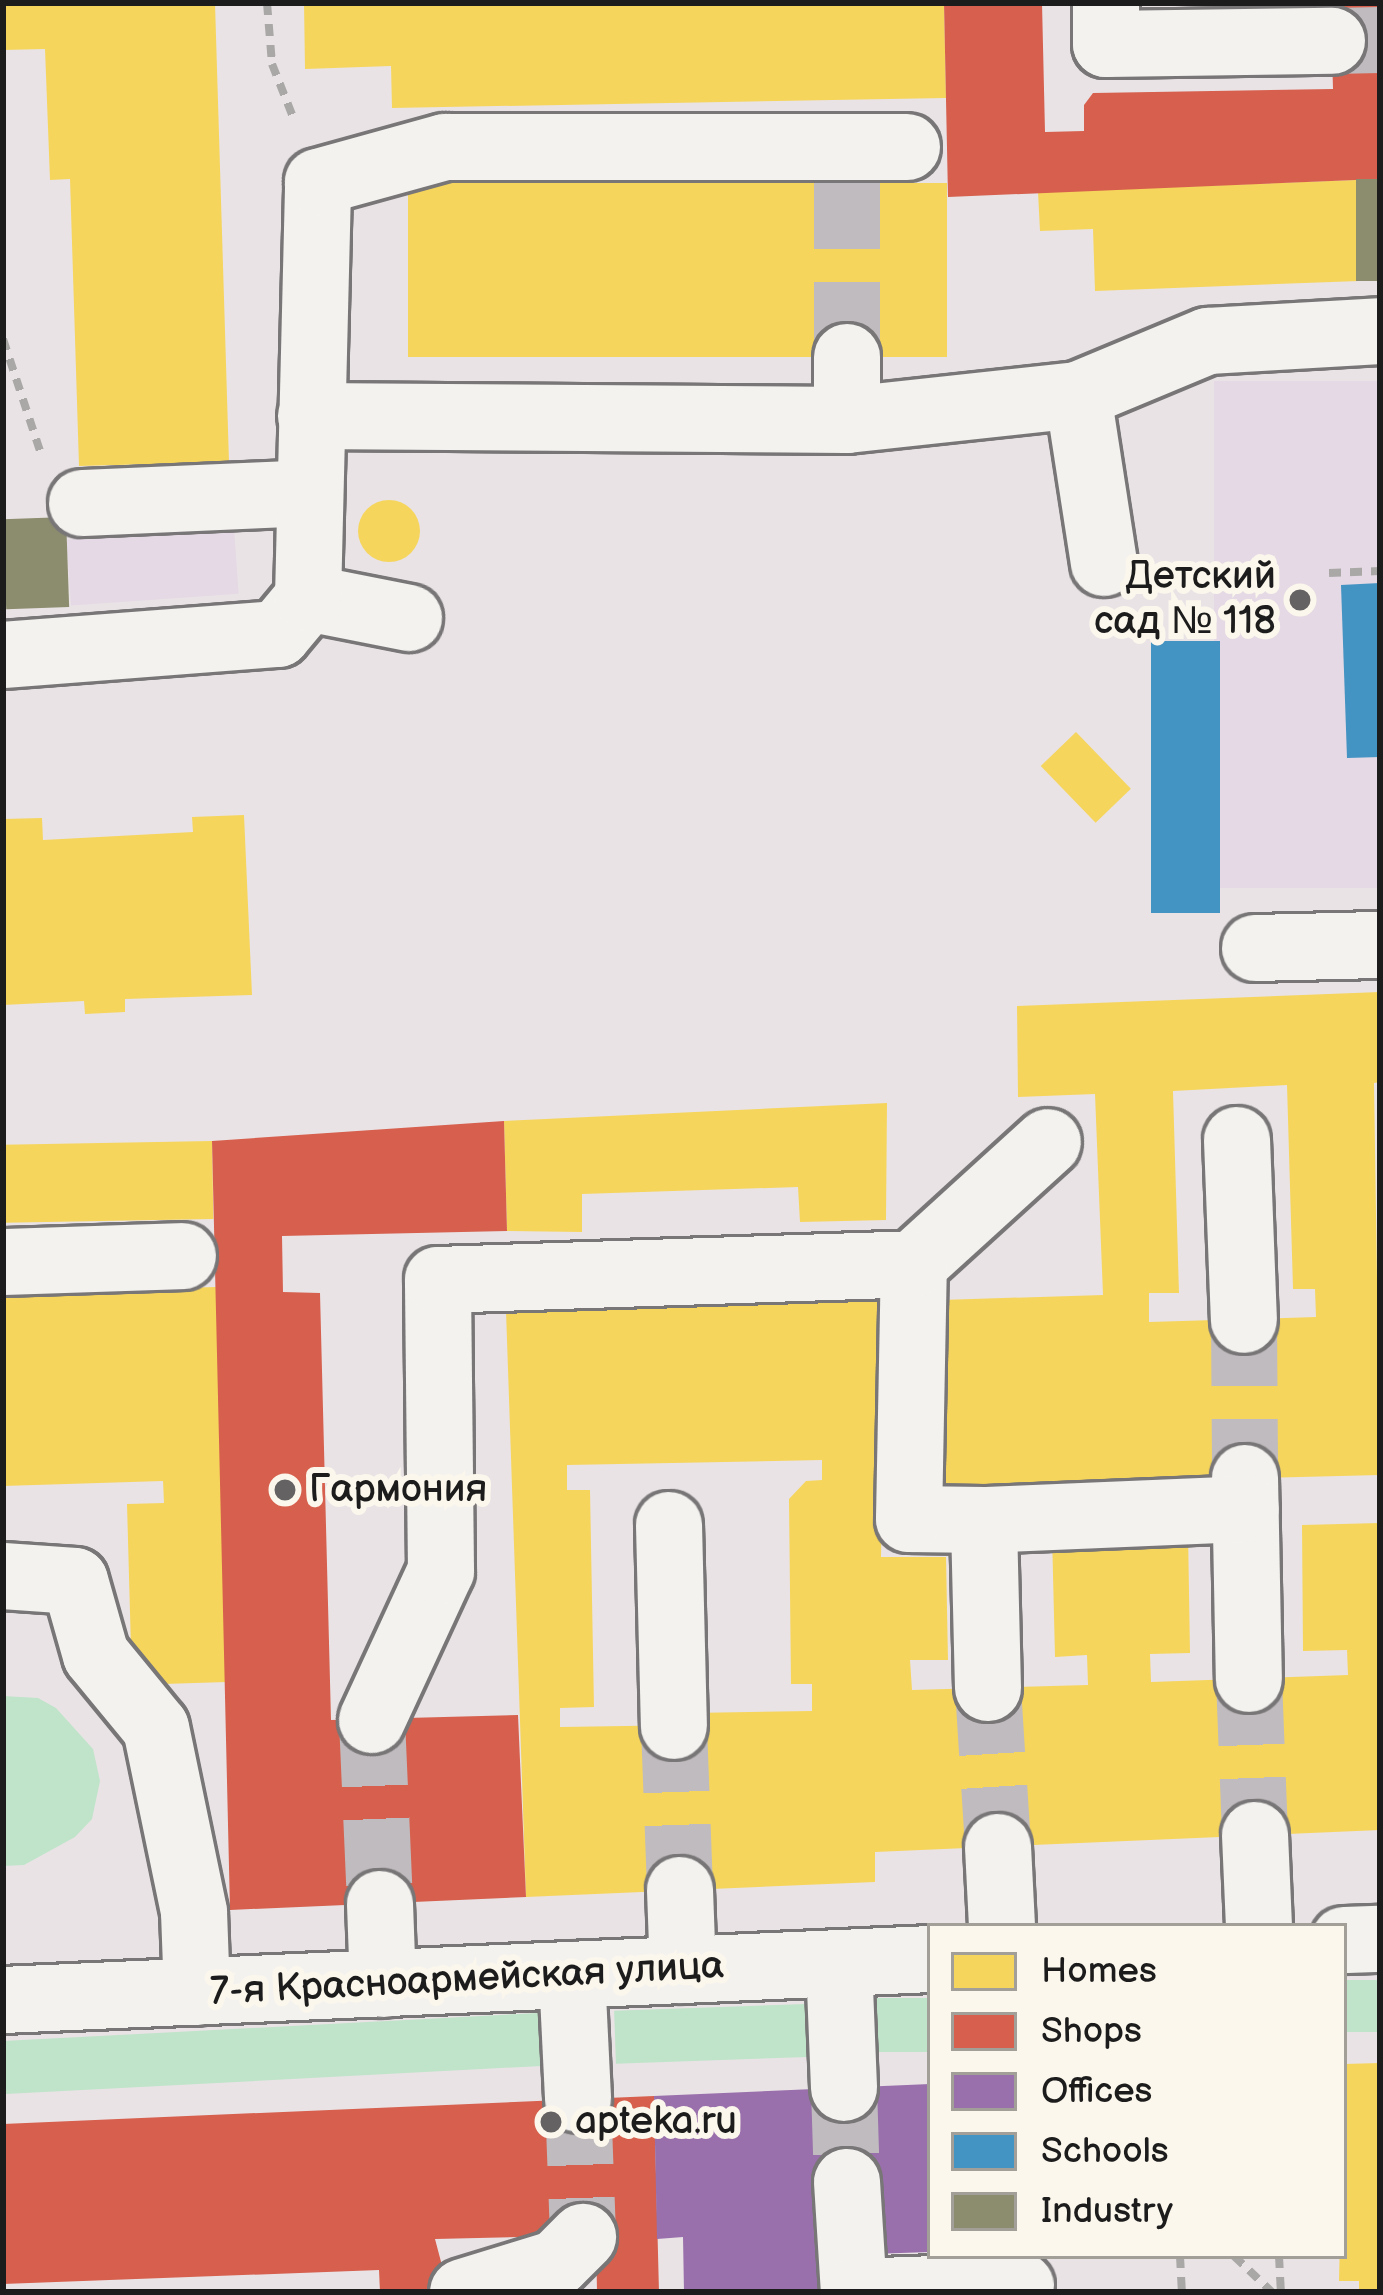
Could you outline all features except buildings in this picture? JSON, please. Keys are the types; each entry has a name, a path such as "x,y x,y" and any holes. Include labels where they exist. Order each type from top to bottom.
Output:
{"street":[{"path":"1106,3 1106,44 1332,41"},
{"path":"3,655 278,634 308,598 318,182 446,147 867,159"},
{"path":"311,416 847,389 1078,395 1208,341 1380,331"},
{"path":"1078,395 1104,563"},
{"path":"82,503 310,493"},
{"path":"308,598 410,618"},
{"path":"1255,948 1380,945"},
{"path":"1237,1140 1244,1320"},
{"path":"372,1720 442,1571 438,1280 914,1264 1048,1142"},
{"path":"3,1262 182,1256"},
{"path":"914,1264 909,1519 984,1520 1245,1494 1249,1679"},
{"path":"984,1520 988,1688"},
{"path":"669,1525 674,1726"},
{"path":"3,1576 75,1581 96,1655 156,1728 194,1912 196,1992"},
{"path":"1255,1835 1258,1923"},
{"path":"998,1847 1002,1923"},
{"path":"680,1890 683,1970"},
{"path":"380,1904 383,1984"},
{"path":"1347,1940 1380,1939"},
{"name":"7-я Красноармейская улица","path":"3,2000 927,1959"},
{"path":"838,1964 844,2088"},
{"path":"572,1976 578,2099"},
{"path":"848,2182 854,2292 1021,2287"},
{"path":"463,2292 557,2263 583,2237"}],"path":[{"path":"267,3 272,64 318,182"},
{"path":"3,339 44,463 82,503"},
{"path":"1329,573 1380,571"},
{"path":"1180,2259 1182,2292"},
{"path":"1237,2259 1272,2292"},
{"path":"1279,2259 1282,2292"}],"shaded area":[{"name":"Детский сад № 118","path":"1214,381 1380,381 1380,888 1214,888"},
{"path":"234,528 239,594 71,606 66,540"}],"green space":[{"path":"3,1696 38,1698 56,1708 93,1749 100,1781 92,1819 75,1837 24,1865 3,1866"},
{"path":"1347,1980 1380,1980 1380,2032 1347,2032"},
{"path":"877,1998 927,1998 927,2052 877,2052"},
{"path":"806,2004 808,2057 616,2064 614,2011"},
{"path":"539,2013 542,2066 6,2094 3,2041"}],"tunnel":[{"path":"1332,41 1380,40"},
{"path":"847,183 847,357"},
{"path":"1244,1320 1245,1478"},
{"path":"1249,1679 1255,1835"},
{"path":"988,1688 998,1847"},
{"path":"372,1720 380,1904"},
{"path":"674,1726 680,1890"},
{"path":"844,2088 847,2182"},
{"path":"578,2099 583,2237"}],"place":[{"name":"Детский сад № 118","path":"1300,600"},
{"name":"Гармония","path":"285,1490"},
{"name":"apteka.ru","path":"551,2122"}]}
